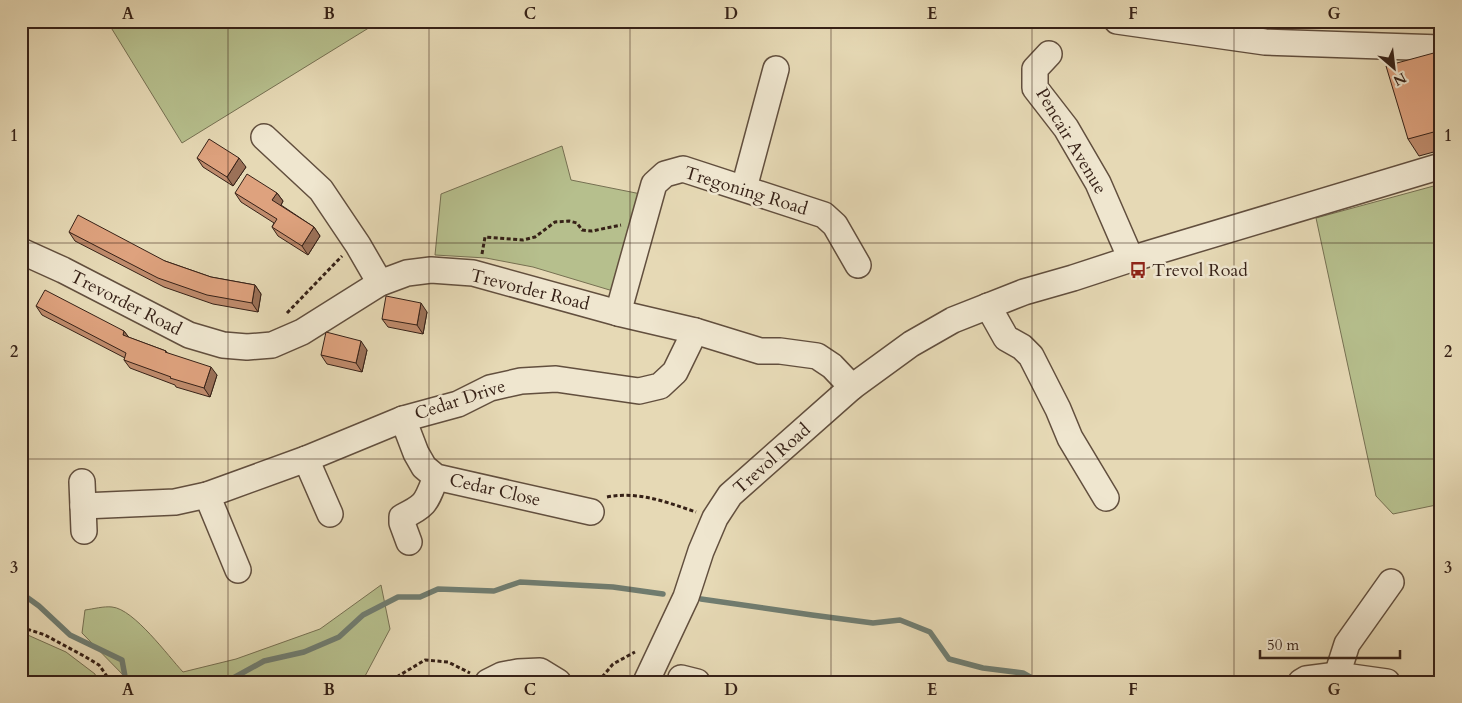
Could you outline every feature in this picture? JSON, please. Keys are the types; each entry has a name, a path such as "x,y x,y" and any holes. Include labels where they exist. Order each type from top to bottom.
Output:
{"street":[{"path":"1117,21 1212,28 1265,42 1441,48"},
{"name":"Pencair Avenue","path":"1049,54 1035,69 1035,88 1066,128 1098,183 1131,260"},
{"path":"744,188 776,69"},
{"path":"264,137 321,190 356,242 380,283"},
{"name":"Trevol Road","path":"646,682 686,597 701,551 716,518 730,495 852,387 911,344 953,320 1024,292 1441,166"},
{"name":"Tregoning Road","path":"618,313 654,184 665,174 683,169 824,215 835,225 858,265"},
{"name":"Trevorder Road","path":"21,251 63,270 189,335 223,345 247,347 272,345 302,332 380,283 407,274 431,270 478,275 618,313 695,331 760,351 780,350 817,356 832,366 852,387"},
{"path":"988,306 1006,338 1022,347 1031,356 1058,409 1070,438 1106,498"},
{"name":"Cedar Drive","path":"84,531 83,494 175,502 207,495 306,459 403,419 458,404 490,388 522,381 556,380 639,391 660,386 675,372 695,331"},
{"name":"Cedar Close","path":"403,419 416,453 424,467 436,477 591,515"},
{"path":"306,459 330,514"},
{"path":"409,542 402,523 402,517 421,507 427,499 436,477"},
{"path":"207,495 238,570"},
{"path":"1337,675 1347,644 1391,582"},
{"path":"480,678 518,672 540,672 558,682"},
{"path":"1301,682 1306,679 1337,675 1387,682"}],"path":[{"path":"478,275 485,237 523,240 535,238 555,222 560,221 577,223 582,230 592,231 643,221"},
{"path":"283,318 356,242"},
{"path":"591,515 620,495 645,496 716,518"},
{"path":"21,627 45,635 99,665 111,682"},
{"path":"598,682 613,664 641,650 660,652"},
{"path":"393,682 396,678 425,660 448,662 480,678"}],"green space":[{"path":"107,21 380,21 182,143"},
{"path":"562,146 571,180 641,194 613,291 533,267 486,258 435,255 441,194"},
{"path":"1441,184 1441,504 1393,514 1376,496 1316,218"},
{"path":"381,585 390,629 364,678 355,682 130,682 82,633 85,610 112,607 121,610 140,624 183,672 236,659 320,629"},
{"path":"21,632 66,652 95,674 97,682 21,682"}],"building":[{"path":"1441,51 1441,130 1408,139 1386,66"},
{"path":"209,139 239,158 227,177 197,158"},
{"path":"247,174 277,193 272,200 314,227 302,246 272,227 277,219 235,193"},
{"path":"78,215 165,261 211,277 255,285 252,303 207,295 158,278 69,232"},
{"path":"45,290 124,331 123,335 165,352 211,367 204,388 170,378 124,360 126,353 36,306"},
{"path":"386,296 421,303 417,325 382,319"},
{"path":"326,332 361,341 356,363 321,355"}],"waterway":[{"path":"226,682 264,661 304,652 339,637 363,615 398,597 420,597 438,589 494,591 520,582 613,587 663,594"},
{"path":"21,593 39,606 70,635 122,660 126,682"},
{"path":"701,599 873,623 900,620 930,632 949,659 983,668 1023,673 1039,682"}],"place":[{"name":"Trevol Road","path":"1138,270"}]}
